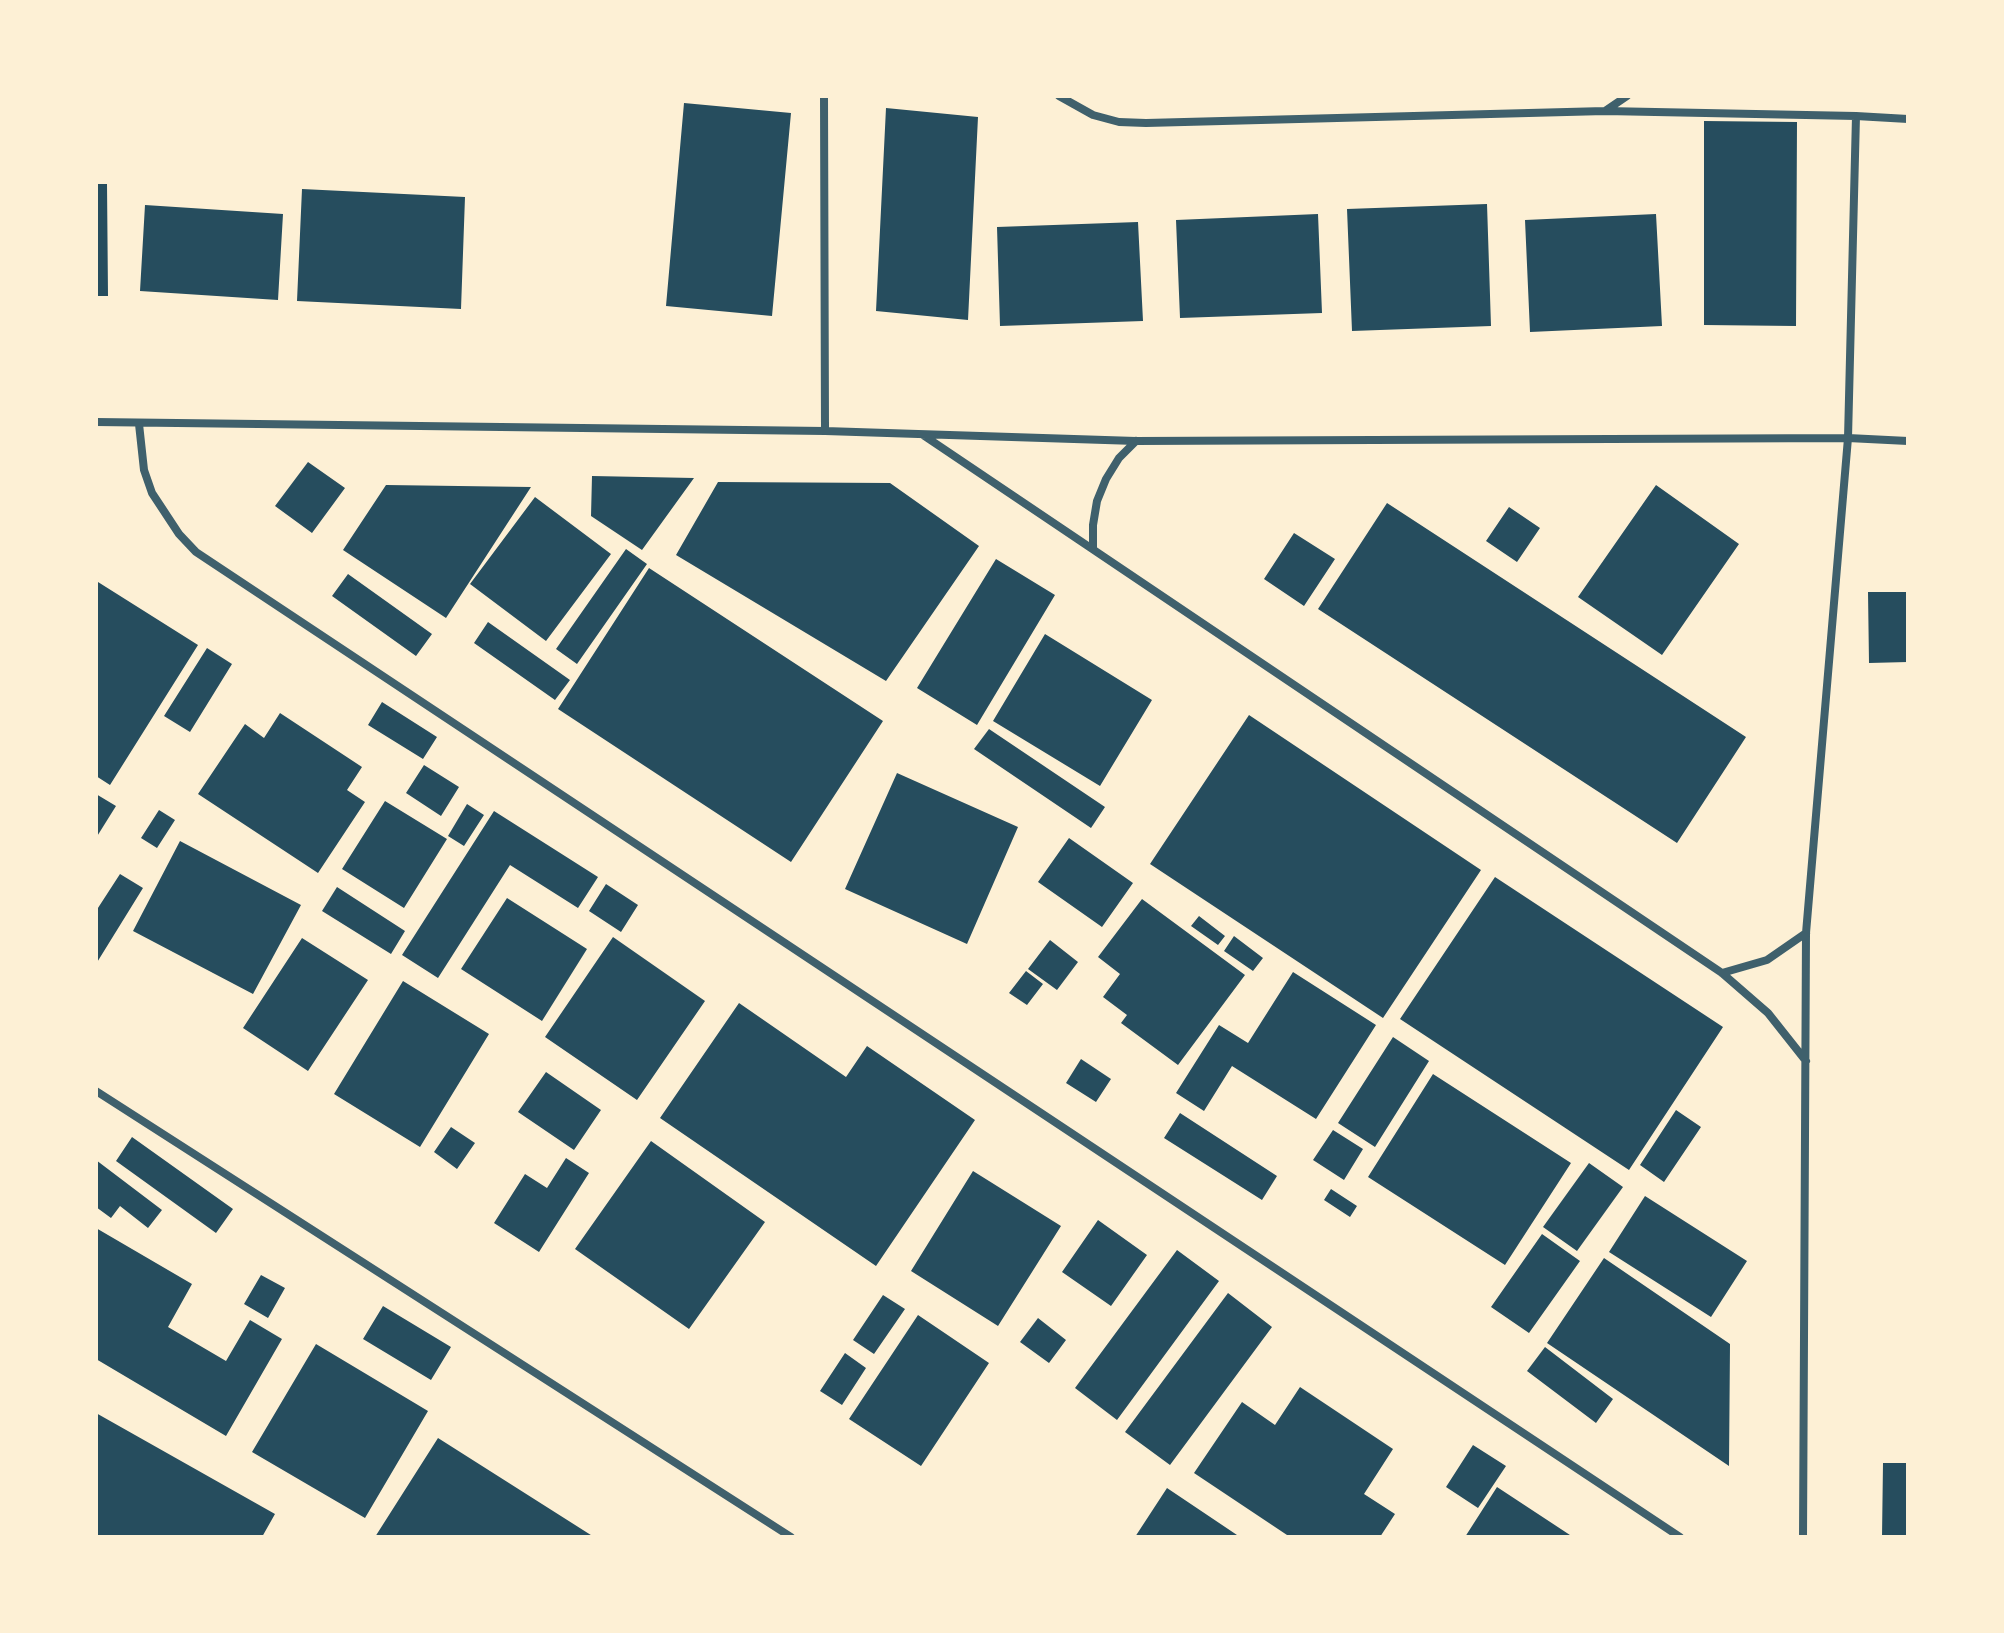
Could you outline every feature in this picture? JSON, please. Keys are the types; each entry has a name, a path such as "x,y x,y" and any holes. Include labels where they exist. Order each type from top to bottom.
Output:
{"street":[{"path":"824,96 825,431"},
{"path":"1059,96 1093,115 1119,122 1146,123 1605,111 1908,119"},
{"path":"1605,111 1627,96"},
{"path":"1802,1536 1806,933 1848,438 1856,116"},
{"path":"96,422 825,431 1136,441 1848,438 1908,441"},
{"path":"139,424 144,470 152,493 179,534 196,552 1680,1537"},
{"path":"922,434 1722,973 1768,1013 1806,1062"},
{"path":"1093,549 1097,501 1113,468 1136,441"},
{"path":"1722,973 1767,960 1806,933"},
{"path":"96,1091 791,1537"}],"building":[{"path":"684,103 791,113 772,316 666,306"},
{"path":"886,108 978,117 968,320 876,311"},
{"path":"1704,121 1797,122 1796,326 1704,325"},
{"path":"96,184 107,184 108,296 96,296"},
{"path":"302,189 465,197 461,309 297,301"},
{"path":"1487,204 1491,326 1352,331 1347,209"},
{"path":"145,205 283,214 278,300 140,291"},
{"path":"1318,214 1322,313 1180,318 1176,220"},
{"path":"1656,214 1662,326 1530,332 1525,220"},
{"path":"1138,222 1143,321 1000,326 997,227"},
{"path":"308,462 345,488 312,533 275,506"},
{"path":"592,476 694,478 642,550 591,516"},
{"path":"718,482 890,483 979,546 886,681 676,555"},
{"path":"386,485 531,487 446,618 343,550"},
{"path":"1656,485 1739,544 1662,655 1578,597"},
{"path":"535,497 611,554 546,641 470,584"},
{"path":"1387,503 1746,737 1677,843 1318,609"},
{"path":"1509,507 1540,528 1517,562 1486,541"},
{"path":"1294,533 1335,559 1304,606 1264,579"},
{"path":"626,549 647,564 577,664 556,649"},
{"path":"996,559 1055,595 977,725 917,688"},
{"path":"649,568 883,721 791,862 558,709"},
{"path":"348,574 432,634 416,656 332,596"},
{"path":"98,582 198,645 110,785 96,776"},
{"path":"1868,592 1908,592 1908,662 1869,663"},
{"path":"488,622 570,680 555,700 474,643"},
{"path":"1045,634 1152,700 1100,786 993,721"},
{"path":"207,648 232,664 190,732 164,716"},
{"path":"382,702 437,737 423,759 368,725"},
{"path":"280,713 362,767 347,790 365,802 318,873 198,794 245,724 264,738"},
{"path":"1249,715 1481,870 1383,1018 1150,864"},
{"path":"989,729 1105,807 1091,828 974,749"},
{"path":"424,765 459,787 441,816 406,793"},
{"path":"897,773 1018,827 967,944 845,889"},
{"path":"96,794 116,806 96,838"},
{"path":"385,801 447,839 404,908 342,869"},
{"path":"467,804 484,815 464,846 448,836"},
{"path":"159,810 175,820 157,848 141,838"},
{"path":"494,811 598,877 578,908 510,865 438,978 402,955"},
{"path":"1069,838 1133,883 1102,927 1038,882"},
{"path":"180,841 301,905 253,994 133,931"},
{"path":"120,874 143,888 96,964 96,911"},
{"path":"1495,877 1723,1027 1629,1170 1400,1019"},
{"path":"606,884 638,905 621,932 589,911"},
{"path":"337,887 405,931 391,954 322,911"},
{"path":"507,898 587,949 542,1021 461,969"},
{"path":"1142,899 1245,975 1178,1065 1121,1023 1127,1015 1103,997 1120,974 1098,957"},
{"path":"1199,916 1225,936 1218,945 1191,926"},
{"path":"1234,936 1263,958 1253,971 1224,951"},
{"path":"613,937 705,1001 637,1100 545,1037"},
{"path":"302,938 368,980 308,1071 243,1028"},
{"path":"1050,940 1078,962 1057,990 1028,969"},
{"path":"1026,971 1043,984 1027,1005 1009,993"},
{"path":"1293,972 1376,1025 1316,1119 1232,1066 1204,1111 1176,1093 1219,1025 1248,1043"},
{"path":"403,981 489,1034 420,1147 334,1094"},
{"path":"739,1003 846,1077 867,1046 975,1120 876,1266 660,1118"},
{"path":"1393,1037 1429,1061 1375,1147 1338,1123"},
{"path":"1081,1059 1111,1079 1096,1102 1066,1083"},
{"path":"546,1072 601,1110 574,1150 518,1112"},
{"path":"1433,1074 1571,1163 1505,1265 1368,1177"},
{"path":"1676,1110 1701,1127 1664,1182 1640,1165"},
{"path":"1180,1113 1277,1176 1262,1200 1164,1138"},
{"path":"451,1127 475,1143 457,1169 434,1152"},
{"path":"1333,1130 1363,1149 1344,1180 1313,1160"},
{"path":"132,1137 233,1209 216,1233 116,1161"},
{"path":"651,1141 765,1222 689,1329 575,1249"},
{"path":"566,1158 589,1173 539,1252 494,1223 525,1174 547,1188"},
{"path":"96,1160 162,1210 148,1228 120,1206 111,1218 96,1207"},
{"path":"1589,1163 1623,1187 1577,1251 1543,1227"},
{"path":"973,1171 1061,1226 998,1326 911,1271"},
{"path":"1331,1189 1357,1206 1350,1217 1324,1200"},
{"path":"1645,1196 1747,1261 1711,1317 1609,1252"},
{"path":"1098,1220 1147,1255 1111,1306 1062,1272"},
{"path":"96,1228 192,1284 168,1327 226,1361 250,1320 282,1339 226,1436 96,1359"},
{"path":"1542,1234 1580,1261 1529,1333 1491,1307"},
{"path":"1177,1250 1219,1281 1117,1420 1075,1388"},
{"path":"1604,1258 1730,1344 1729,1466 1547,1343"},
{"path":"261,1275 285,1288 268,1318 244,1304"},
{"path":"1228,1293 1272,1327 1170,1465 1125,1432"},
{"path":"883,1295 905,1309 874,1354 853,1340"},
{"path":"383,1306 451,1347 431,1380 363,1339"},
{"path":"918,1315 989,1363 921,1466 849,1419"},
{"path":"1038,1318 1066,1340 1049,1363 1020,1342"},
{"path":"316,1344 428,1411 365,1518 252,1452"},
{"path":"1545,1347 1613,1399 1596,1423 1527,1371"},
{"path":"845,1353 866,1368 842,1405 820,1391"},
{"path":"1300,1387 1393,1449 1364,1494 1395,1514 1380,1537 1290,1537 1194,1473 1242,1402 1275,1425"},
{"path":"96,1413 275,1514 262,1537 96,1537"},
{"path":"438,1438 594,1537 375,1537"},
{"path":"1473,1445 1506,1466 1478,1508 1446,1487"},
{"path":"1883,1463 1908,1463 1908,1537 1882,1537"},
{"path":"1497,1487 1573,1537 1465,1537"},
{"path":"1167,1488 1237,1535 1135,1537"}]}
